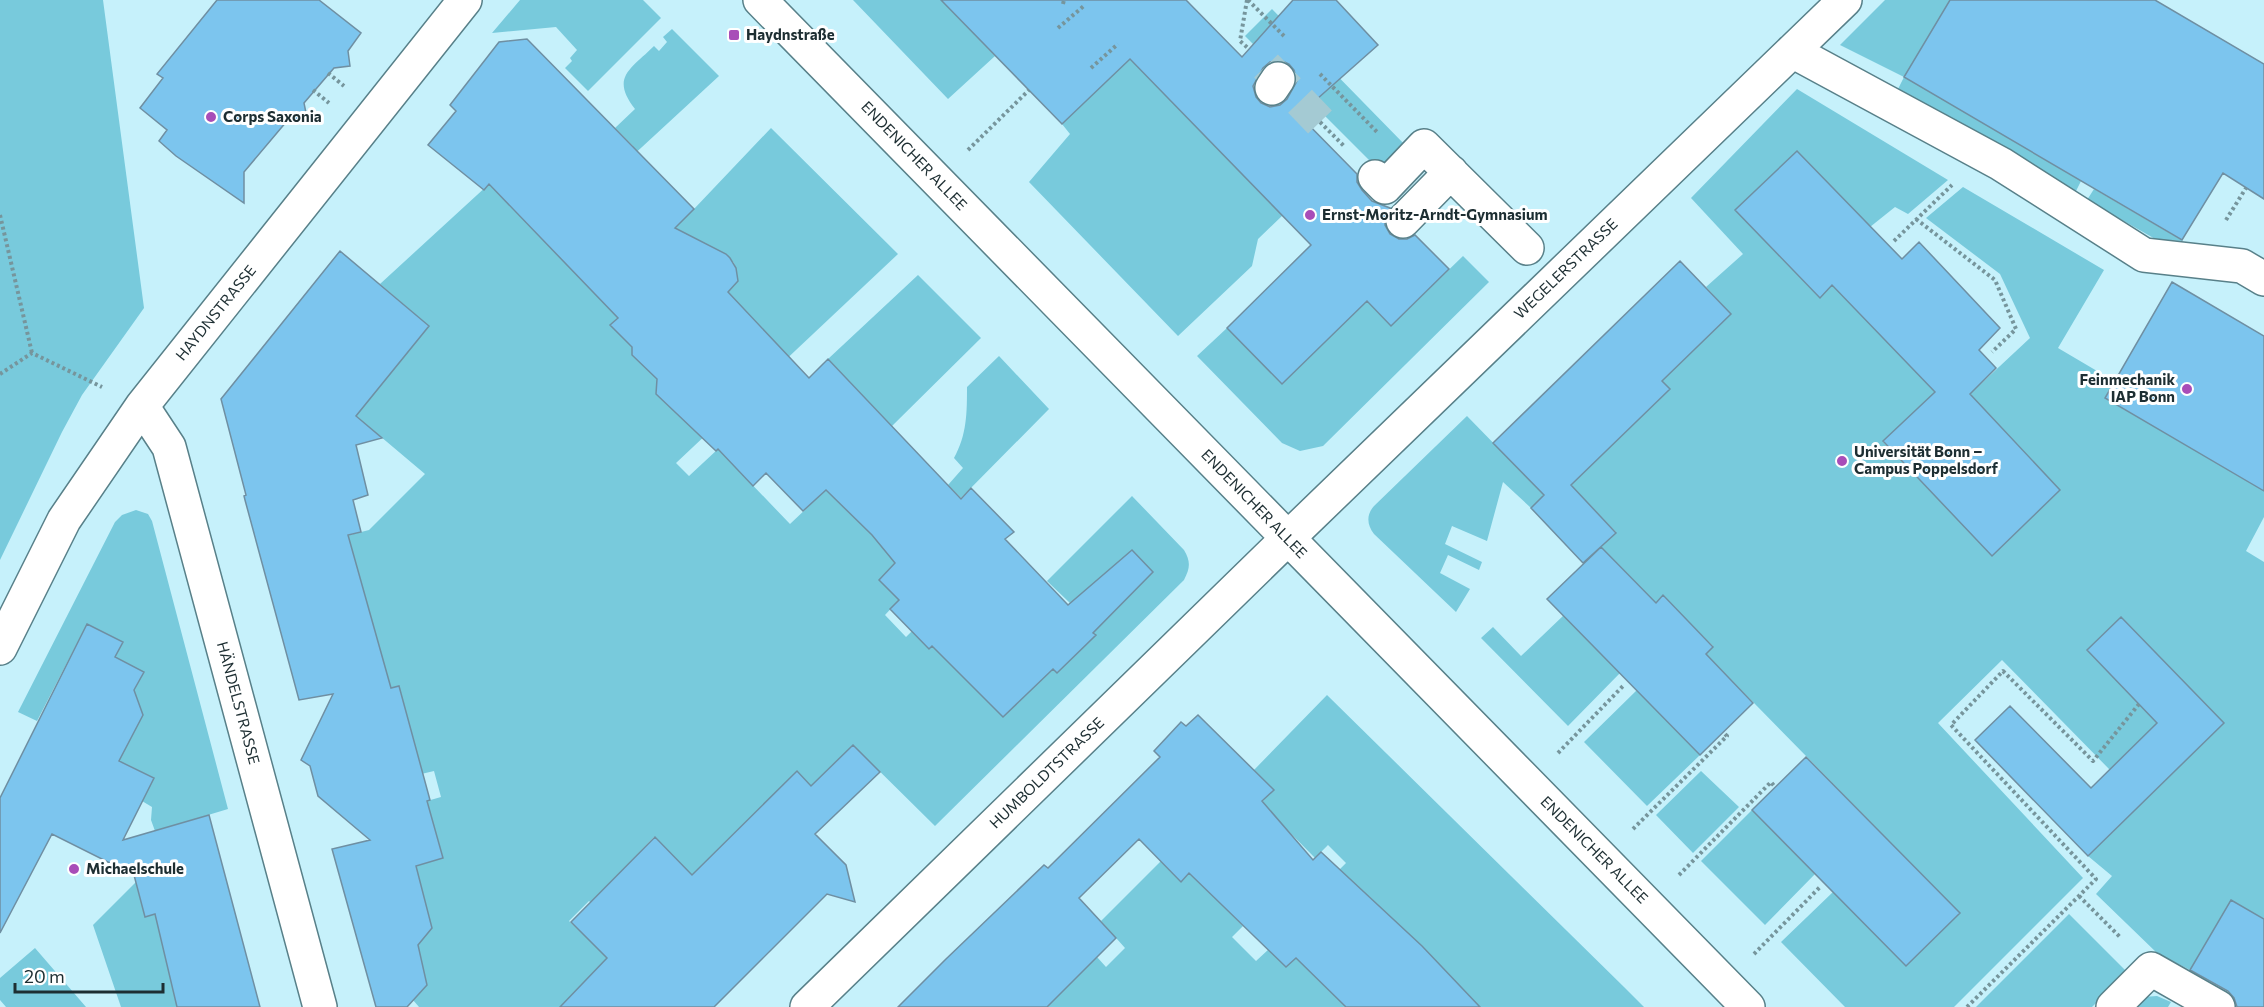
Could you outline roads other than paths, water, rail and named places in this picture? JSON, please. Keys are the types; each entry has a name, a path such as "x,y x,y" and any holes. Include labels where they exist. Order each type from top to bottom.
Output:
{"street":[{"name":"HAYDNSTRASSE","path":"0,648 64,520 142,406 465,0"},
{"name":"ENDENICHER ALLEE","path":"760,0 1748,1007"},
{"name":"WEGELERSTRASSE","path":"1287,539 1845,0"},
{"path":"1792,51 2001,164 2144,255 2242,266 2264,279"},
{"path":"1375,177 1385,187 1424,146 1527,248"},
{"path":"1403,221 1451,172"},
{"name":"HÄNDELSTRASSE","path":"142,406 169,447 320,1007"},
{"name":"HUMBOLDTSTRASSE","path":"807,1007 1287,539"},
{"path":"2113,1007 2151,969 2218,1007"}],"tunnel":[{"path":"1266,66 1320,122"}],"place":[{"name":"Haydnstraße","path":"734,35"},
{"name":"Corps Saxonia","path":"211,117"},
{"name":"Ernst-Moritz-Arndt-Gymnasium","path":"1310,215"},
{"name":"Feinmechanik IAP Bonn","path":"2187,389"},
{"name":"Universität Bonn – Campus Poppelsdorf","path":"1842,461"},
{"name":"Michaelschule","path":"74,869"}]}
